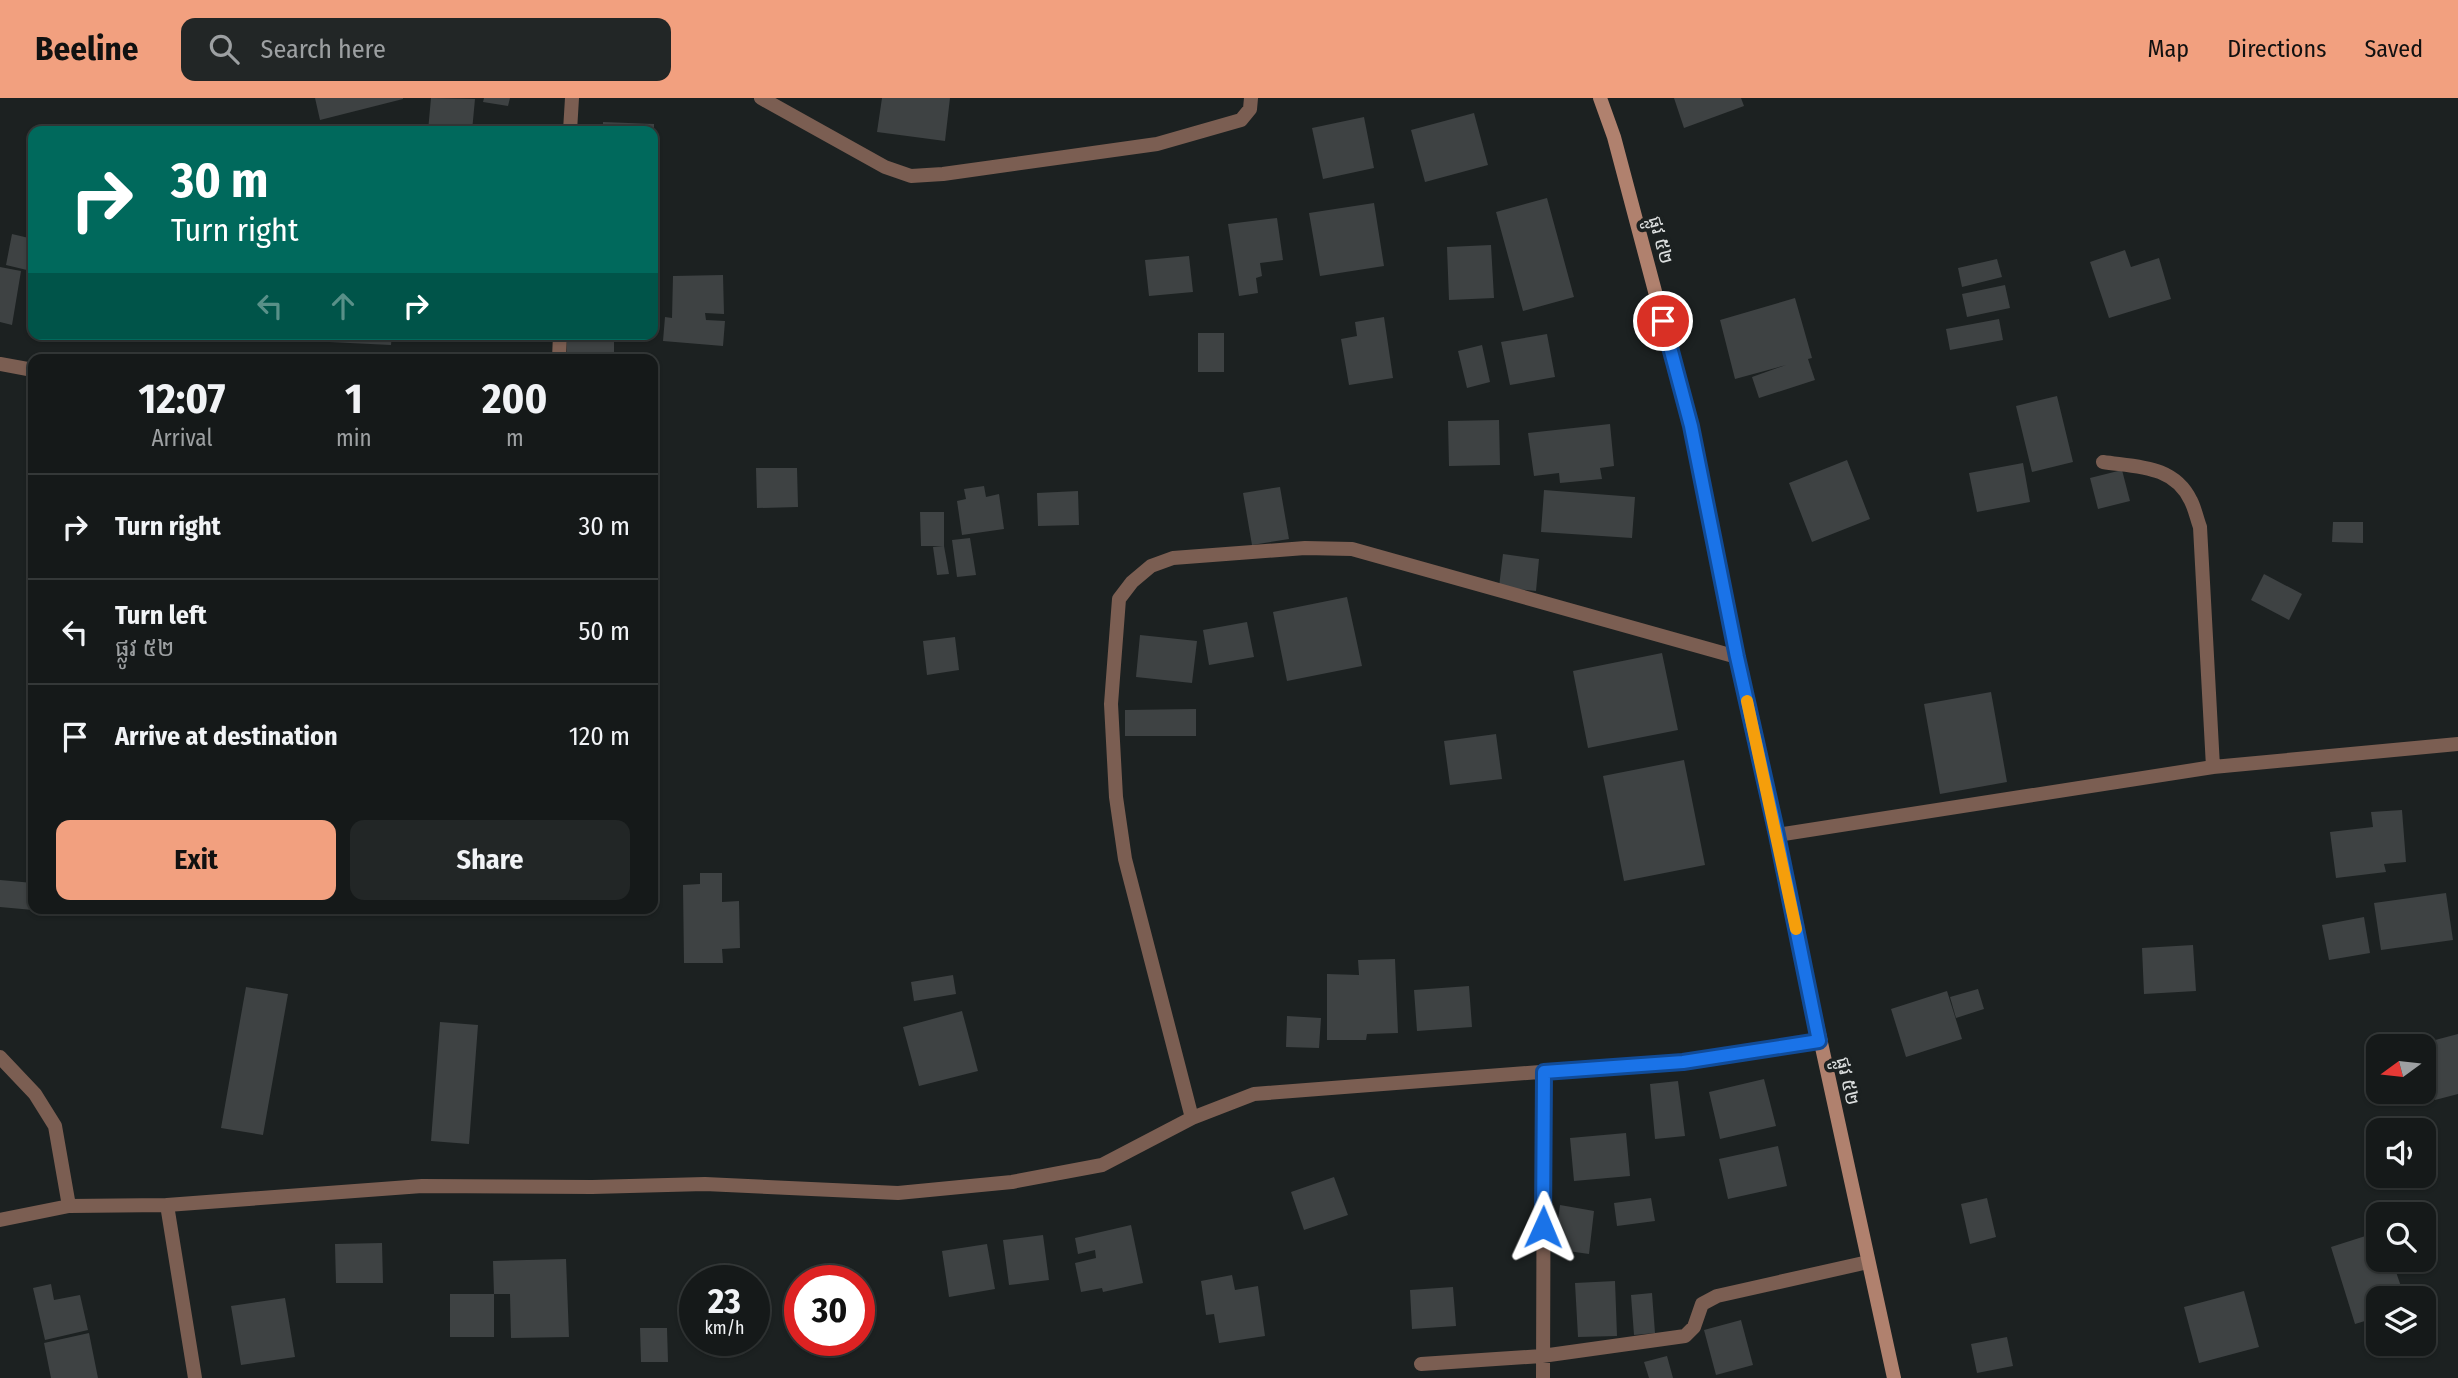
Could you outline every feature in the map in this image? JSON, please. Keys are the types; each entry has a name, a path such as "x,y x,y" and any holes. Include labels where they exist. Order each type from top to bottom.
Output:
{"street":[{"path":"570,126 572,98"},
{"path":"761,98 886,167 911,176 943,174 1157,144 1241,120 1250,109 1251,98"},
{"name":"ផ្លូវ ៥២","path":"1600,98 1617,150 1691,426 1737,657 1894,1378"},
{"path":"0,364 28,369"},
{"path":"2102,462 2171,475 2191,499 2200,527 2213,767"},
{"path":"1192,1118 1125,859 1116,797 1111,704 1119,599 1132,582 1151,566 1173,558 1305,548 1352,549 1737,657"},
{"path":"1777,835 2213,767 2458,744"},
{"path":"0,1220 69,1206 167,1205 422,1186 592,1187 705,1184 898,1193 1012,1182 1102,1166 1192,1118 1255,1094 1683,1062 1819,1041"},
{"path":"0,1057 35,1094 55,1126 69,1206"},
{"path":"1543,1378 1544,1072"},
{"path":"167,1205 195,1378"},
{"path":"1421,1364 1542,1356 1685,1336 1695,1327 1702,1304 1717,1296 1868,1262"}],"building":[{"path":"315,98 403,98 403,99 320,120"},
{"path":"431,98 475,99 472,126 428,126"},
{"path":"484,98 510,98 508,106 483,102"},
{"path":"882,98 950,98 945,141 877,132"},
{"path":"1674,98 1741,98 1744,106 1684,128"},
{"path":"1474,113 1488,165 1425,182 1411,130"},
{"path":"1364,117 1374,168 1323,179 1312,128"},
{"path":"603,122 654,124 654,126 603,126"},
{"path":"1547,198 1574,297 1523,311 1496,212"},
{"path":"1374,203 1384,266 1320,276 1309,213"},
{"path":"1277,218 1283,260 1260,263 1262,276 1256,278 1258,293 1239,296 1228,224"},
{"path":"12,234 28,238 28,270 6,265"},
{"path":"1491,245 1494,298 1449,300 1447,247"},
{"path":"2125,250 2131,267 2159,258 2171,299 2109,318 2090,262"},
{"path":"1189,256 1193,292 1149,296 1145,260"},
{"path":"1997,259 2002,277 1962,287 1958,268"},
{"path":"0,267 21,271 12,325 0,322"},
{"path":"723,275 724,314 705,313 706,320 725,321 723,346 663,341 665,317 672,318 673,276"},
{"path":"2005,285 2010,308 1967,317 1962,294"},
{"path":"1795,298 1812,358 1808,359 1815,380 1759,398 1752,377 1786,365 1735,379 1720,320"},
{"path":"1384,317 1393,378 1349,385 1341,339 1357,336 1355,322"},
{"path":"1999,319 2003,340 1950,350 1946,329"},
{"path":"1198,333 1224,333 1224,372 1198,372"},
{"path":"1547,334 1555,377 1510,385 1501,342"},
{"path":"329,340 391,340 391,345"},
{"path":"567,340 614,340 614,354 567,354"},
{"path":"1482,345 1490,382 1467,388 1458,351"},
{"path":"2057,396 2073,462 2032,472 2016,406"},
{"path":"1499,420 1500,465 1449,466 1448,421"},
{"path":"1610,424 1614,466 1600,468 1602,479 1560,483 1559,473 1534,476 1528,433"},
{"path":"1847,460 1870,519 1812,542 1789,483"},
{"path":"2023,463 2030,502 1977,512 1969,473"},
{"path":"756,468 797,468 798,507 757,508"},
{"path":"2122,470 2130,501 2098,509 2090,478"},
{"path":"984,486 986,497 999,494 1004,529 962,535 957,501 966,499 964,489"},
{"path":"1280,487 1289,539 1252,545 1243,493"},
{"path":"1544,490 1635,497 1632,538 1541,532"},
{"path":"1078,491 1079,525 1038,526 1037,493"},
{"path":"920,512 944,512 944,546 949,574 937,575 933,547 943,546 921,546"},
{"path":"2333,522 2363,522 2363,543 2332,542"},
{"path":"970,538 976,575 957,577 952,540"},
{"path":"1503,554 1539,559 1536,591 1499,587"},
{"path":"2264,574 2302,594 2289,620 2251,600"},
{"path":"1347,597 1362,666 1287,681 1273,612"},
{"path":"1247,622 1254,657 1209,665 1203,630"},
{"path":"1140,635 1197,641 1192,683 1136,677"},
{"path":"955,637 959,670 927,675 923,641"},
{"path":"1662,653 1678,730 1588,748 1573,671"},
{"path":"1991,692 2007,782 1940,794 1924,704"},
{"path":"1196,709 1196,736 1125,736 1125,710"},
{"path":"1496,734 1502,779 1450,785 1444,741"},
{"path":"1684,760 1705,865 1624,881 1603,776"},
{"path":"2402,810 2406,862 2384,864 2386,872 2336,878 2330,832 2373,827 2371,812"},
{"path":"700,873 722,873 722,902 739,901 740,948 722,949 723,963 684,963 683,885 700,884"},
{"path":"0,880 28,883 28,910 0,907"},
{"path":"2446,893 2453,940 2381,950 2374,903"},
{"path":"2364,917 2370,953 2329,960 2322,925"},
{"path":"2193,945 2196,991 2144,994 2142,948"},
{"path":"1395,959 1398,1033 1367,1034 1366,1040 1327,1040 1327,974 1359,975 1358,960"},
{"path":"953,975 956,994 914,1001 911,982"},
{"path":"1469,986 1472,1027 1417,1031 1414,990"},
{"path":"246,987 288,994 263,1135 221,1128"},
{"path":"1978,989 1984,1009 1956,1018 1950,997"},
{"path":"1947,991 1962,1039 1906,1057 1891,1009"},
{"path":"962,1011 978,1071 919,1086 903,1027"},
{"path":"1287,1016 1321,1018 1319,1048 1286,1047"},
{"path":"440,1022 478,1025 469,1144 431,1141"},
{"path":"2458,1034 2458,1094 2436,1100 2436,1040"},
{"path":"1764,1079 1776,1126 1720,1139 1709,1092"},
{"path":"1678,1081 1685,1136 1655,1139 1650,1084"},
{"path":"1626,1133 1630,1176 1574,1181 1570,1138"},
{"path":"1778,1146 1787,1186 1728,1199 1719,1159"},
{"path":"1334,1177 1348,1215 1304,1230 1291,1192"},
{"path":"1651,1198 1655,1221 1617,1226 1614,1203"},
{"path":"1987,1198 1996,1237 1970,1244 1961,1204"},
{"path":"1560,1205 1594,1211 1589,1254 1554,1249"},
{"path":"1131,1225 1143,1283 1103,1292 1102,1288 1081,1292 1075,1263 1096,1258 1095,1250 1078,1254 1075,1238"},
{"path":"1043,1235 1049,1280 1009,1285 1003,1240"},
{"path":"2366,1236 2366,1272 2396,1272 2401,1286 2366,1286 2366,1321 2355,1324 2331,1247"},
{"path":"382,1243 383,1283 336,1283 335,1244"},
{"path":"987,1244 995,1289 949,1297 942,1251"},
{"path":"566,1259 569,1337 511,1338 510,1294 494,1294 493,1261"},
{"path":"1232,1275 1235,1290 1258,1286 1265,1336 1219,1343 1214,1314 1206,1315 1201,1281"},
{"path":"1615,1281 1617,1336 1578,1337 1575,1283"},
{"path":"51,1284 54,1300 80,1295 88,1330 45,1340 33,1288"},
{"path":"1453,1287 1456,1326 1412,1329 1410,1290"},
{"path":"2244,1291 2259,1347 2199,1363 2184,1307"},
{"path":"1652,1293 1655,1333 1634,1335 1631,1295"},
{"path":"450,1294 494,1294 494,1337 450,1337"},
{"path":"285,1298 295,1357 241,1365 231,1306"},
{"path":"1741,1320 1753,1365 1716,1375 1704,1330"},
{"path":"640,1328 667,1328 668,1362 641,1362"},
{"path":"89,1333 98,1378 51,1378 44,1343"},
{"path":"2007,1337 2013,1366 1977,1373 1971,1344"},
{"path":"1667,1356 1673,1378 1649,1378 1644,1362"}],"slow traffic":[{"path":"1747,701 1796,929"}],"route":[{"path":"1543,1227 1544,1072 1683,1062 1819,1041 1691,426 1663,321"}]}
